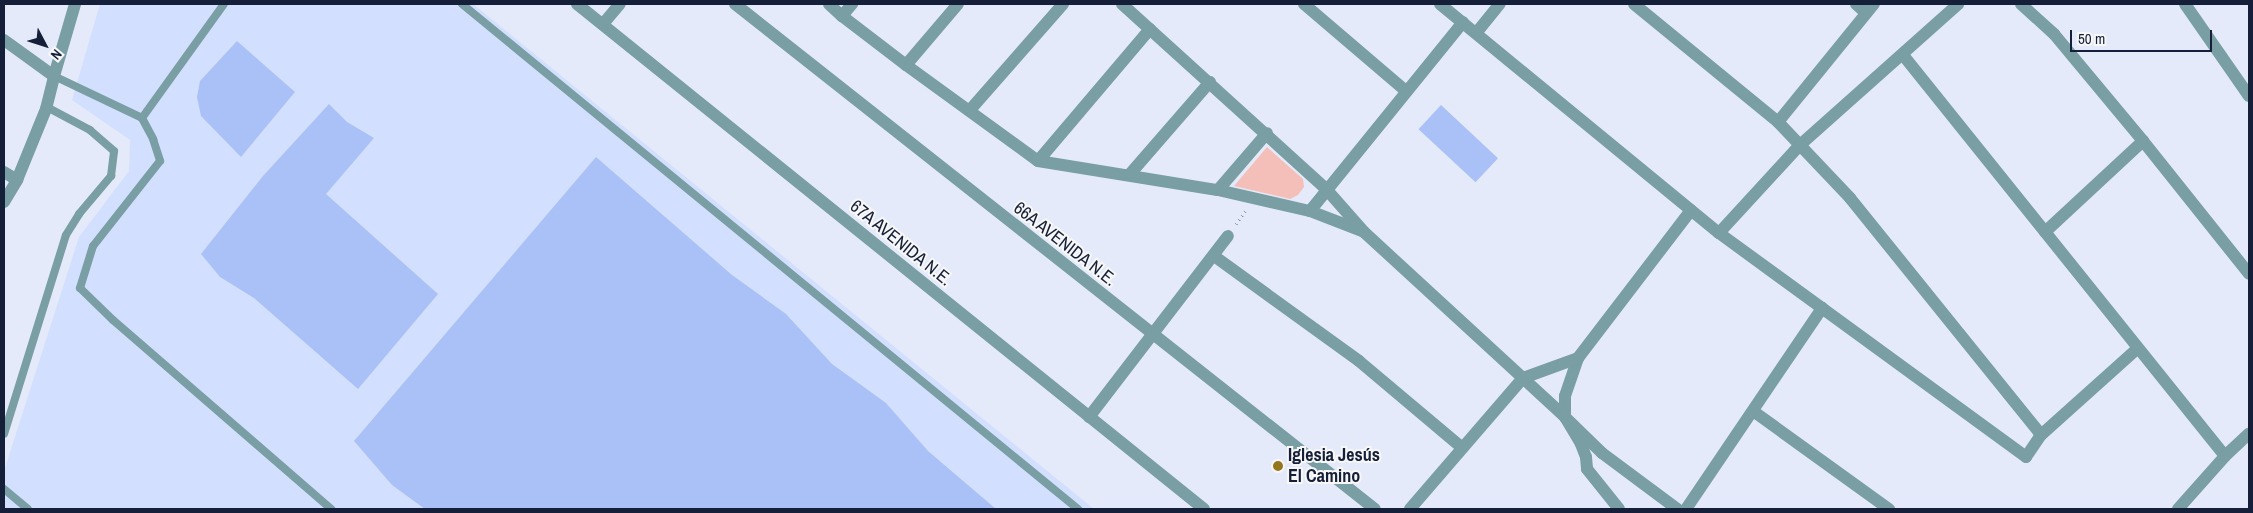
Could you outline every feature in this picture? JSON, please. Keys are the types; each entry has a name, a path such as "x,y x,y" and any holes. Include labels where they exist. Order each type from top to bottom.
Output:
{"street":[{"path":"4,202 17,180 47,107 75,4"},
{"name":"67A AVENIDA N.E.","path":"577,4 1204,509"},
{"path":"602,24 620,4"},
{"name":"66A AVENIDA N.E.","path":"735,4 1152,335 1375,509"},
{"path":"829,4 906,65 1038,161 1130,174 1218,190 1310,212 1364,232"},
{"path":"842,16 852,4"},
{"path":"906,65 958,4"},
{"path":"970,110 1063,4"},
{"path":"1122,4 1328,190 1364,232 1519,382 1565,417 1602,453 1677,509"},
{"path":"1304,4 1406,91"},
{"path":"1440,4 1477,32 1719,233 2026,457 2041,435 2137,350"},
{"path":"1477,32 1500,4"},
{"path":"1634,4 1778,122 1800,145 1850,198 2041,435"},
{"path":"1778,122 1870,8 1856,4"},
{"path":"1719,233 1800,145 1958,4"},
{"path":"2021,4 2054,34 2143,140 2249,274"},
{"path":"2185,4 2249,96"},
{"path":"1310,212 1463,22"},
{"path":"1038,161 1150,30"},
{"path":"4,40 54,76"},
{"path":"1903,55 2137,350 2225,456"},
{"path":"1130,174 1210,82"},
{"path":"1218,190 1267,133"},
{"path":"2045,232 2143,140"},
{"path":"4,172 17,180"},
{"path":"1619,509 1587,469 1586,457 1581,444 1565,417 1565,396 1578,358 1692,210"},
{"path":"1089,417 1228,236"},
{"path":"1214,256 1359,361 1461,447"},
{"path":"1686,509 1822,308"},
{"path":"1410,509 1461,447 1519,382 1578,358"},
{"path":"1753,411 1889,509"},
{"path":"2178,509 2225,456 2249,434"}],"lane":[{"path":"142,118 224,4"},
{"path":"462,4 1078,509"},
{"path":"54,76 142,118 153,139 160,161 93,246 80,288 113,320 332,509"},
{"path":"4,434 66,236 80,214 111,176 114,151 90,130 47,107"},
{"path":"4,489 28,509"}],"shaded area":[{"path":"100,4 473,4 1094,509 4,509 4,471 79,237 129,171 130,140 72,100"},
{"path":"1267,147 1303,179 1304,187 1298,195 1290,199 1234,186"}],"building":[{"path":"237,41 295,92 241,157 201,116 197,97 200,81"},
{"path":"329,104 347,122 374,138 326,194 438,294 358,389 254,298 220,277 201,254 263,176"},
{"path":"1441,105 1498,158 1476,182 1418,129"},
{"path":"596,157 732,275 786,314 832,364 886,403 928,451 996,509 425,509 392,485 354,441"}],"place":[{"name":"Iglesia Jesús El Camino","path":"1278,466"}]}
